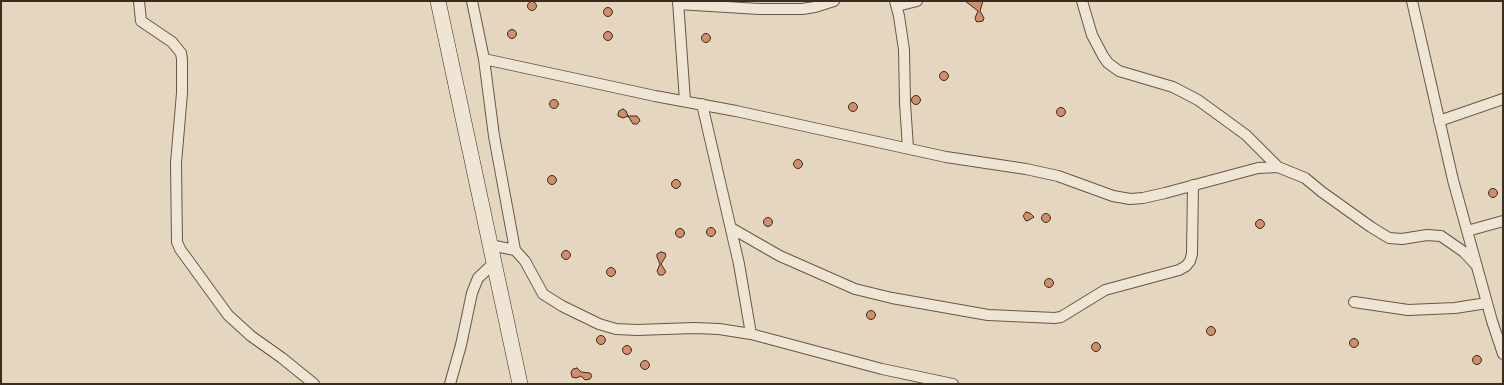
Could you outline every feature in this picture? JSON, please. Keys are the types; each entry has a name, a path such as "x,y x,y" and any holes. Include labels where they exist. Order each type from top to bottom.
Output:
{"street":[{"path":"139,1 141,21 172,42 181,53 182,59 182,93 176,163 177,242 180,250 228,315 251,336 282,358 314,384"},
{"path":"438,1 520,384"},
{"path":"472,1 484,59 494,136 515,250"},
{"path":"685,101 678,2 783,9 815,7 834,1"},
{"path":"908,148 904,50 896,4 917,1"},
{"path":"1082,1 1092,35 1103,56 1108,63 1119,71 1173,87 1198,100 1246,135 1278,167 1305,178 1322,192 1389,238 1402,239 1427,235 1441,236 1464,252 1476,266"},
{"path":"1412,1 1453,180 1476,266 1503,354"},
{"path":"484,59 655,96 702,104 946,157 1026,169 1058,176 1068,181 1113,196 1130,199 1143,198 1258,168 1278,167"},
{"path":"1439,121 1503,99"},
{"path":"702,104 731,228 751,334"},
{"path":"731,228 780,256 854,289 892,298 988,315 1055,318 1061,317 1105,290 1164,274 1186,266 1190,261 1192,254 1193,185"},
{"path":"1466,230 1503,221"},
{"path":"490,245 515,250 525,260 543,294 562,306 599,324 623,329 664,330 707,328 751,334 882,369 952,384"},
{"path":"450,384 461,345 473,289 478,278 494,263"},
{"path":"1354,302 1408,310 1455,308 1487,303"}],"building":[{"path":"532,1 537,6 532,11 527,6"},
{"path":"965,1 983,1 980,11 984,18 983,21 976,21 975,18 978,11"},
{"path":"606,8 610,8 612,12 610,16 606,16 604,14 604,10"},
{"path":"510,30 514,30 516,34 514,38 510,38 508,36 508,32"},
{"path":"606,32 610,32 612,36 610,40 606,40 604,38 604,34"},
{"path":"704,34 708,34 710,38 708,42 704,42 702,40 702,36"},
{"path":"942,72 946,72 948,76 946,80 942,80 940,78 940,74"},
{"path":"914,96 918,96 920,100 918,104 914,104 912,102 912,98"},
{"path":"552,100 556,100 558,104 556,108 552,108 550,106 550,102"},
{"path":"853,102 858,107 853,112 848,107"},
{"path":"1061,107 1066,112 1061,117 1056,112"},
{"path":"623,109 626,111 628,116 623,118 618,116 618,114 619,111"},
{"path":"628,116 637,116 640,120 637,124 633,124"},
{"path":"796,160 800,160 802,164 800,168 796,168 794,166 794,162"},
{"path":"550,176 554,176 556,180 554,184 550,184 548,182 548,178"},
{"path":"674,180 678,180 680,184 678,188 674,188 672,186 672,182"},
{"path":"1491,189 1495,189 1497,193 1495,197 1491,197 1489,195 1489,191"},
{"path":"1026,212 1030,213 1034,217 1026,221 1023,216"},
{"path":"1046,213 1051,218 1046,223 1041,218"},
{"path":"766,218 770,218 772,222 770,226 766,226 764,224 764,220"},
{"path":"1258,220 1262,220 1264,224 1262,228 1258,228 1256,226 1256,222"},
{"path":"711,227 716,232 711,237 706,232"},
{"path":"680,228 685,233 680,238 675,233"},
{"path":"564,251 568,251 570,255 568,259 564,259 562,257 562,253"},
{"path":"661,252 665,253 666,256 661,264 666,272 663,275 659,275 657,271 660,264 657,254"},
{"path":"609,268 613,268 615,272 613,276 609,276 607,274 607,270"},
{"path":"1049,278 1054,283 1049,288 1044,283"},
{"path":"869,311 873,311 875,315 873,319 869,319 867,317 867,313"},
{"path":"1211,326 1216,331 1211,336 1206,331"},
{"path":"599,336 603,336 605,340 603,344 599,344 597,342 597,338"},
{"path":"1352,339 1356,339 1358,343 1356,347 1352,347 1350,345 1350,341"},
{"path":"1094,343 1098,343 1100,347 1098,351 1094,351 1092,349 1092,345"},
{"path":"627,345 632,350 627,355 622,350"},
{"path":"1477,355 1482,360 1477,365 1472,360"},
{"path":"645,360 650,365 645,370 640,365"},
{"path":"577,368 581,372 590,373 592,376 590,379 585,380 581,376 576,378 572,377 571,372 573,369"}]}
